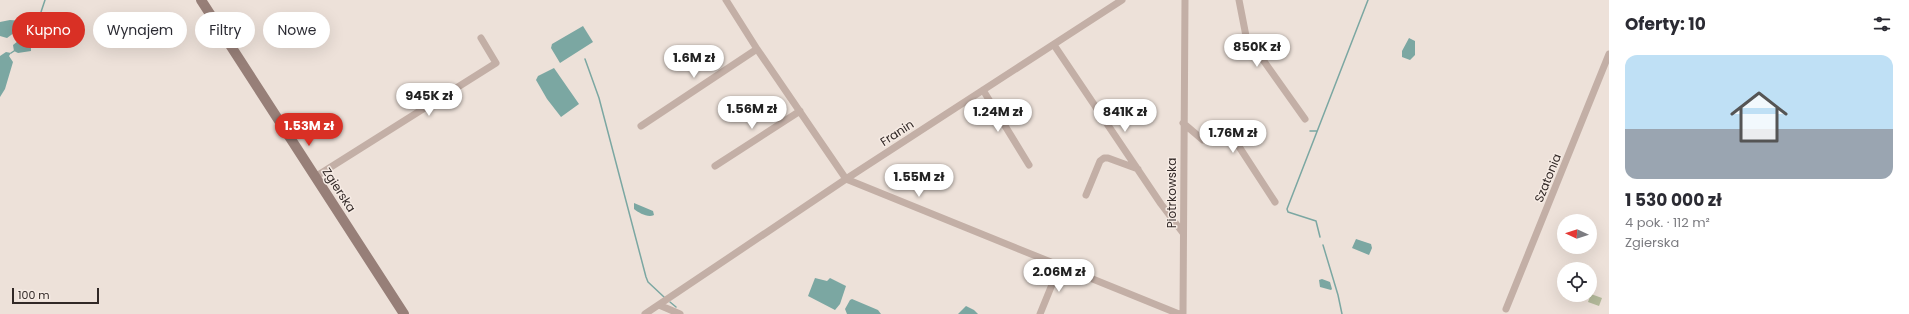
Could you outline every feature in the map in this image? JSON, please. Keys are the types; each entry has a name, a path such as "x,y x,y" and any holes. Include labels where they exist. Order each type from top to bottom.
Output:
{"main road":[{"name":"Zgierska","path":"201,0 404,314"}],"street":[{"path":"726,0 757,49 846,179 1179,314"},
{"name":"Franin","path":"645,314 846,179 1122,0"},
{"path":"1239,0 1246,36 1305,119"},
{"name":"Piotrkowska","path":"1183,314 1184,2"},
{"path":"316,177 496,64 480,38"},
{"path":"1054,45 1161,204 1183,233"},
{"path":"641,126 757,49"},
{"name":"Szatonia","path":"1506,309 1609,54"},
{"path":"983,90 1029,165"},
{"path":"715,166 800,111"},
{"path":"1183,123 1203,140 1230,139 1236,142 1275,202"},
{"path":"1086,195 1100,161 1104,158 1108,158 1138,169"},
{"path":"1040,314 1060,265"},
{"path":"659,305 680,314"}],"green space":[{"path":"1597,296 1602,298 1599,306 1588,302 1597,302"}],"water":[{"path":"12,20 12,34 7,38 0,36 0,22"},
{"path":"583,26 593,42 560,63 551,48 552,44"},
{"path":"1409,38 1415,41 1415,55 1410,60 1402,57 1402,51"},
{"path":"14,48 31,48 31,51 18,53 14,51"},
{"path":"6,52 11,53 9,56 13,62 5,89 0,97 0,56"},
{"path":"554,68 579,104 561,117 547,99 536,80 538,76"},
{"path":"634,203 653,211 654,215 646,215 638,212 634,209"},
{"path":"1356,239 1371,244 1372,248 1369,255 1352,248"},
{"path":"815,278 827,281 830,278 846,286 840,304 835,310 808,296"},
{"path":"1322,279 1330,282 1331,290 1320,287 1319,280"},
{"path":"852,299 878,310 881,314 847,314 845,309"},
{"path":"966,306 974,310 978,314 958,314"}],"waterway":[{"path":"41,12 45,0"},
{"path":"1320,237 1316,221 1288,212 1287,209 1368,0"},
{"path":"585,59 599,98 646,277 648,282 664,297"},
{"path":"1310,131 1317,131"},
{"path":"1323,245 1342,314"},
{"path":"670,302 676,307"}]}
